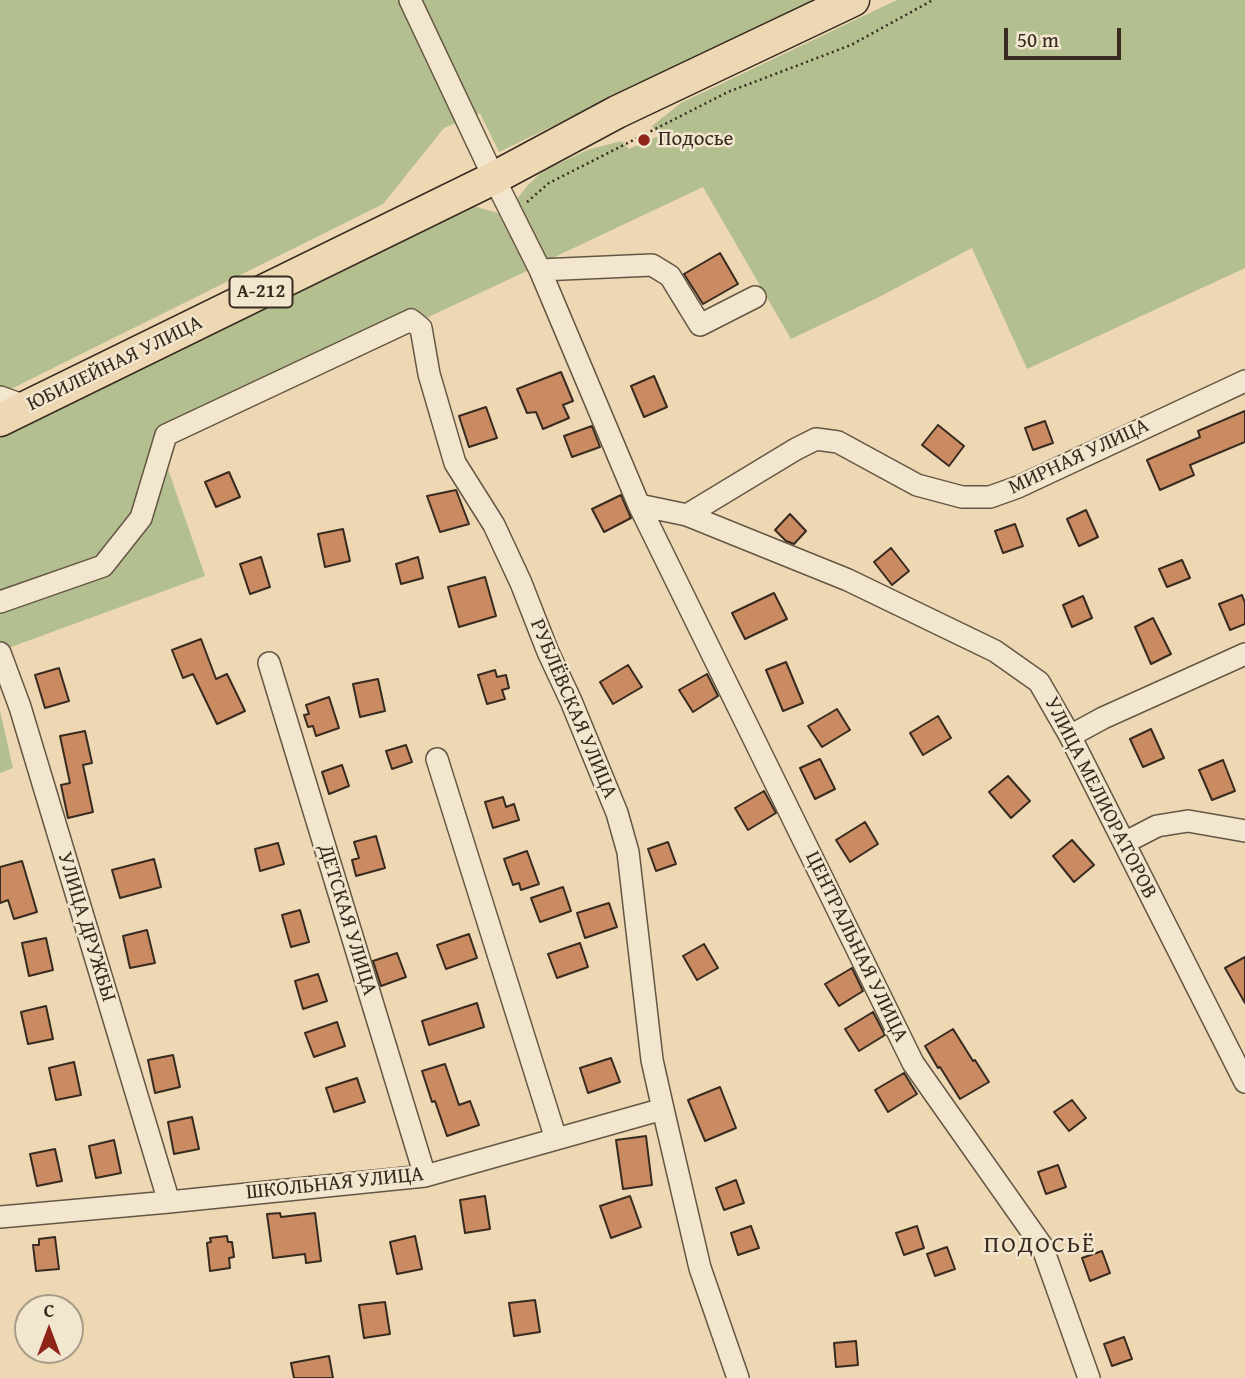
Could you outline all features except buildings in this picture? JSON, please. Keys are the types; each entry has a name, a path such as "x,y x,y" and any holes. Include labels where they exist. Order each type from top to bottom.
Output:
{"highway":[{"name":"А-212","path":"494,178 617,112 853,0"},
{"name":"ЮБИЛЕЙНАЯ УЛИЦА","path":"9,408 494,178"}],"street":[{"name":"ЦЕНТРАЛЬНАЯ УЛИЦА","path":"410,0 540,270 639,505 913,1063 1042,1246 1089,1378"},
{"path":"540,270 652,265 670,276 699,325 755,297"},
{"name":"РУБЛЁВСКАЯ УЛИЦА","path":"0,602 103,566 141,518 166,435 411,320 421,328 429,374 454,463 494,525 617,813 628,852 652,1060 700,1268 738,1378"},
{"name":"МИРНАЯ УЛИЦА","path":"687,515 816,439 838,442 917,485 962,497 990,497 1018,487 1245,381"},
{"name":"УЛИЦА МЕЛИОРАТОРОВ","path":"639,505 687,515 848,580 995,651 1039,681 1070,736 1245,1082"},
{"name":"УЛИЦА ДРУЖБЫ","path":"0,653 20,707 169,1202"},
{"path":"1070,736 1103,718 1245,654"},
{"name":"ДЕТСКАЯ УЛИЦА","path":"268,663 425,1176"},
{"path":"437,759 556,1139"},
{"path":"1124,843 1157,826 1188,821 1245,831"},
{"name":"ШКОЛЬНАЯ УЛИЦА","path":"0,1217 425,1176 663,1109"}],"path":[{"path":"513,214 549,183 593,160 727,92 851,45 933,0"}],"green space":[{"path":"0,0 813,0 499,152 480,113 444,128 383,204 5,392 0,389"},
{"path":"897,0 1245,0 1245,268 1027,369 972,248 791,339 703,187 544,262 513,204 543,171 590,149 622,141 629,149 659,136 652,126 681,103"},
{"path":"466,204 498,213 529,270 159,443 205,576 0,651 0,438 174,347"},
{"path":"0,711 13,768 0,773"}],"place":[{"name":"Подосье","path":"644,140"}],"district":[{"name":"ПОДОСЬЁ","path":"1040,1246"}]}
